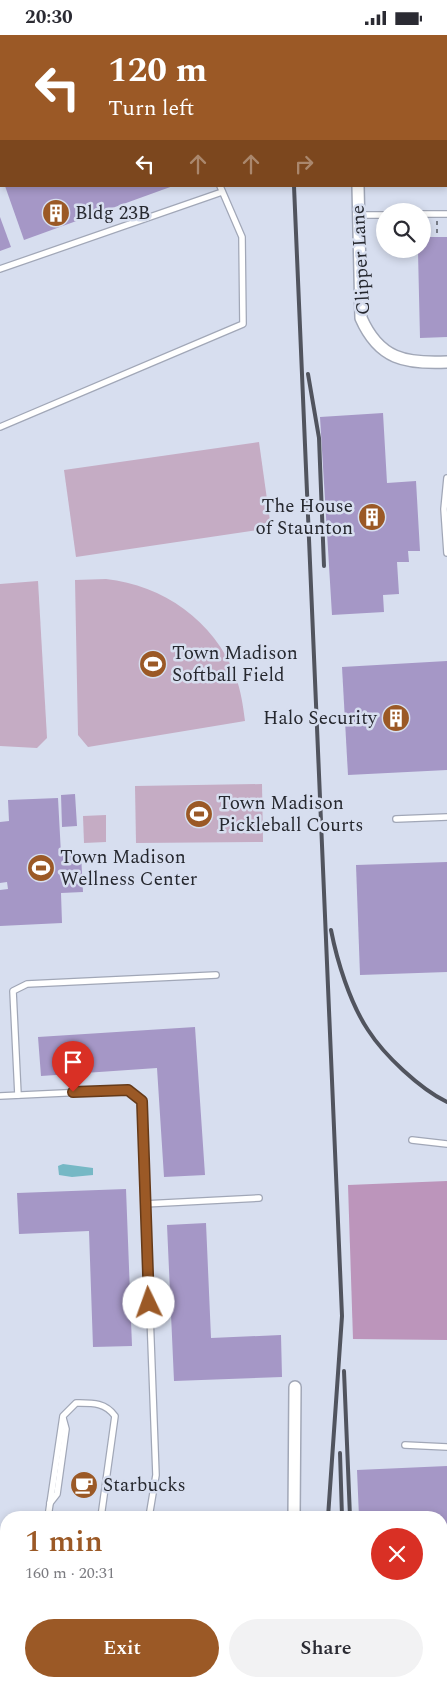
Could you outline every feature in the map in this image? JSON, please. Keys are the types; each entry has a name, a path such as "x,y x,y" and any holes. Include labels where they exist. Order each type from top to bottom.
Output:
{"street":[{"name":"Clipper Lane","path":"358,187 362,318 369,335 385,353 420,363 447,362"},
{"path":"294,1511 295,1387"}],"lane":[{"path":"0,269 221,189 242,237 243,324 0,427"},
{"path":"431,214 447,214"},
{"path":"358,215 376,215"},
{"path":"447,478 444,509 447,553"},
{"path":"396,819 447,817"},
{"path":"18,1095 13,991 27,984 216,975"},
{"path":"0,1096 128,1090 142,1101 144,1204 156,1475 151,1511"},
{"path":"412,1140 447,1144"},
{"path":"144,1204 259,1198"},
{"path":"50,1511 49,1504 63,1416 76,1403 94,1403 108,1407 115,1416 102,1511"},
{"path":"405,1445 447,1447"}],"path":[{"path":"437,214 437,237"}],"shaded area":[{"path":"259,442 271,528 76,557 64,470"},
{"name":"Town Madison Softball Field","path":"106,579 147,589 184,609 200,622 226,656 235,675 245,721 88,747 78,735 75,580"},
{"path":"38,581 47,738 37,748 0,746 0,584"},
{"name":"Town Madison Pickleball Courts","path":"262,784 263,842 136,843 135,786"},
{"path":"106,815 106,842 84,843 83,816"},
{"path":"447,1181 447,1340 353,1339 348,1185"}],"water":[{"path":"63,1164 93,1168 93,1175 72,1177 59,1175 58,1166"}],"building":[{"name":"Bldg 23B","path":"5,187 170,187 24,240"},
{"path":"0,217 11,247 0,251"},
{"path":"431,237 447,237 447,337 420,338 418,258 431,258"},
{"name":"The House of Staunton","path":"383,413 387,483 416,481 420,551 408,551 409,562 397,562 399,594 383,595 384,612 332,615 320,417"},
{"name":"Halo Security","path":"447,661 447,770 348,775 342,667"},
{"path":"75,794 77,826 62,827 61,795"},
{"name":"Town Madison Wellness Center","path":"58,798 61,854 81,854 83,892 61,893 62,923 0,926 0,890 8,889 7,882 0,883 0,822 9,821 8,800"},
{"path":"447,862 447,972 360,975 356,865"},
{"path":"195,1027 205,1175 164,1177 157,1068 41,1076 38,1037"},
{"path":"126,1189 132,1346 93,1347 89,1231 19,1234 17,1193"},
{"path":"206,1223 211,1338 281,1335 282,1377 174,1381 167,1225"},
{"path":"447,1466 447,1511 359,1511 357,1470"}],"railway":[{"path":"294,187 342,1316 328,1511"},
{"path":"308,374 319,438 324,566"},
{"path":"331,930 345,981 355,1007 368,1030 383,1050 403,1071 447,1102"},
{"path":"344,1371 350,1511"},
{"path":"340,1453 342,1511"}],"place":[{"name":"Bldg 23B","path":"56,213"},
{"name":"The House of Staunton","path":"372,517"},
{"name":"Town Madison Softball Field","path":"153,664"},
{"name":"Halo Security","path":"396,718"},
{"name":"Town Madison Pickleball Courts","path":"199,814"},
{"name":"Town Madison Wellness Center","path":"41,868"},
{"name":"Starbucks","path":"84,1485"}],"route":[{"path":"73,1092 128,1090 142,1101 144,1204 149,1303"}]}
